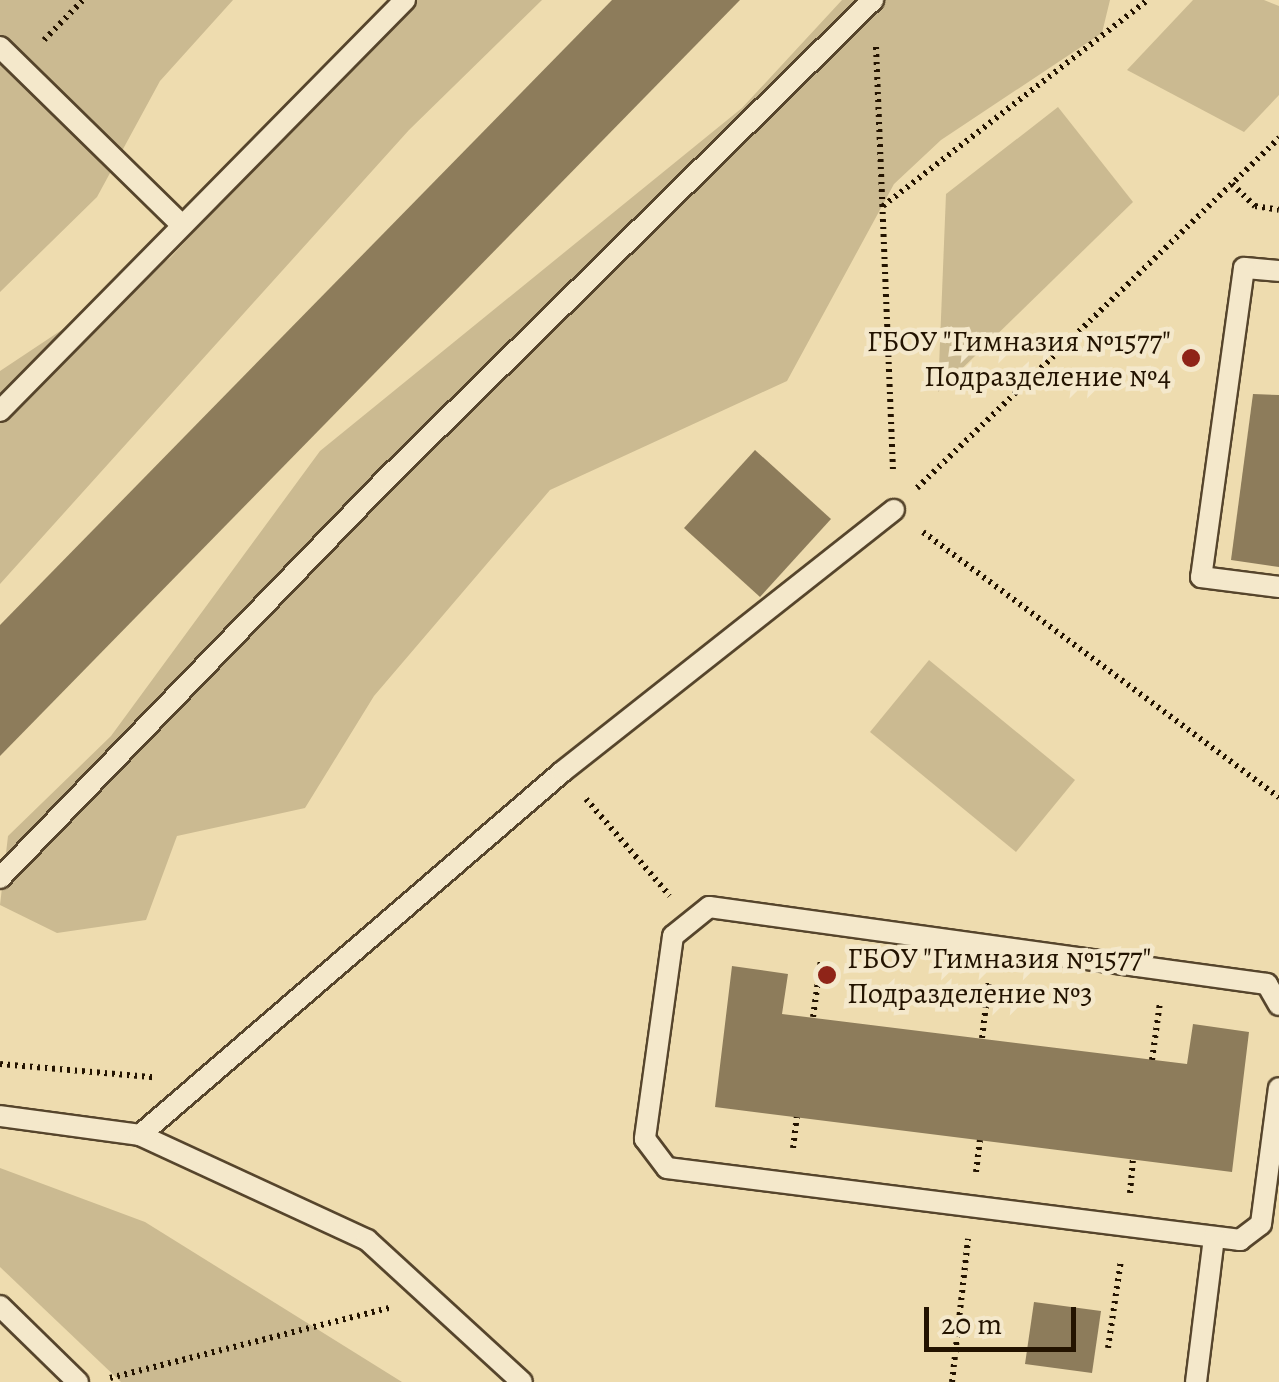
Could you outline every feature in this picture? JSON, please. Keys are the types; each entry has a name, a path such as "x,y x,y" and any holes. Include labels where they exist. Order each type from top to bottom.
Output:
{"lane":[{"path":"0,410 404,0"},
{"path":"0,878 385,480 873,0"},
{"path":"0,47 181,224"},
{"path":"1279,271 1244,268 1202,577 1279,587"},
{"path":"140,1135 562,772 894,510"},
{"path":"1279,1005 1268,984 709,907 673,936 645,1139 667,1168 1240,1240 1261,1224 1279,1088"},
{"path":"0,1116 140,1135 367,1240 522,1382"},
{"path":"1196,1382 1214,1237"},
{"path":"0,1306 78,1382"}],"path":[{"path":"19,66 83,0"},
{"path":"882,207 1148,0"},
{"path":"875,42 894,510"},
{"path":"894,510 1279,138"},
{"path":"1232,184 1255,206 1279,210"},
{"path":"894,510 1279,797"},
{"path":"587,800 691,920"},
{"path":"813,1018 826,923"},
{"path":"982,1038 993,946"},
{"path":"1152,1060 1164,969"},
{"path":"0,1064 202,1082"},
{"path":"952,1382 971,1208"},
{"path":"1108,1348 1126,1226"},
{"path":"95,1382 430,1298"}],"shaded area":[{"path":"0,0 233,0 160,81 97,197 0,292"},
{"path":"411,0 542,0 409,130 0,584 0,371 170,258"},
{"path":"842,0 1110,0 1102,33 941,140 894,184 787,381 550,490 374,696 305,808 177,836 146,920 57,933 0,905 8,836 111,736 320,451 742,108"},
{"path":"1193,0 1264,0 1279,6 1279,95 1244,132 1127,70"},
{"path":"1058,107 1133,202 938,392 946,194"},
{"path":"929,660 1075,780 1016,852 870,732"},
{"path":"0,1168 145,1222 402,1382 121,1382 0,1267"}],"building":[{"path":"612,0 740,0 0,756 0,625"},
{"path":"1253,394 1279,395 1279,567 1231,560"},
{"path":"755,450 831,519 760,597 684,528"},
{"path":"732,966 788,974 782,1014 1187,1064 1193,1024 1249,1032 1232,1172 715,1107"},
{"path":"1034,1302 1101,1311 1092,1373 1025,1364"}],"place":[{"name":"ГБОУ \"Гимназия №1577\" Подразделение №4","path":"1191,358"},
{"name":"ГБОУ \"Гимназия №1577\" Подразделение №3","path":"827,975"}]}
